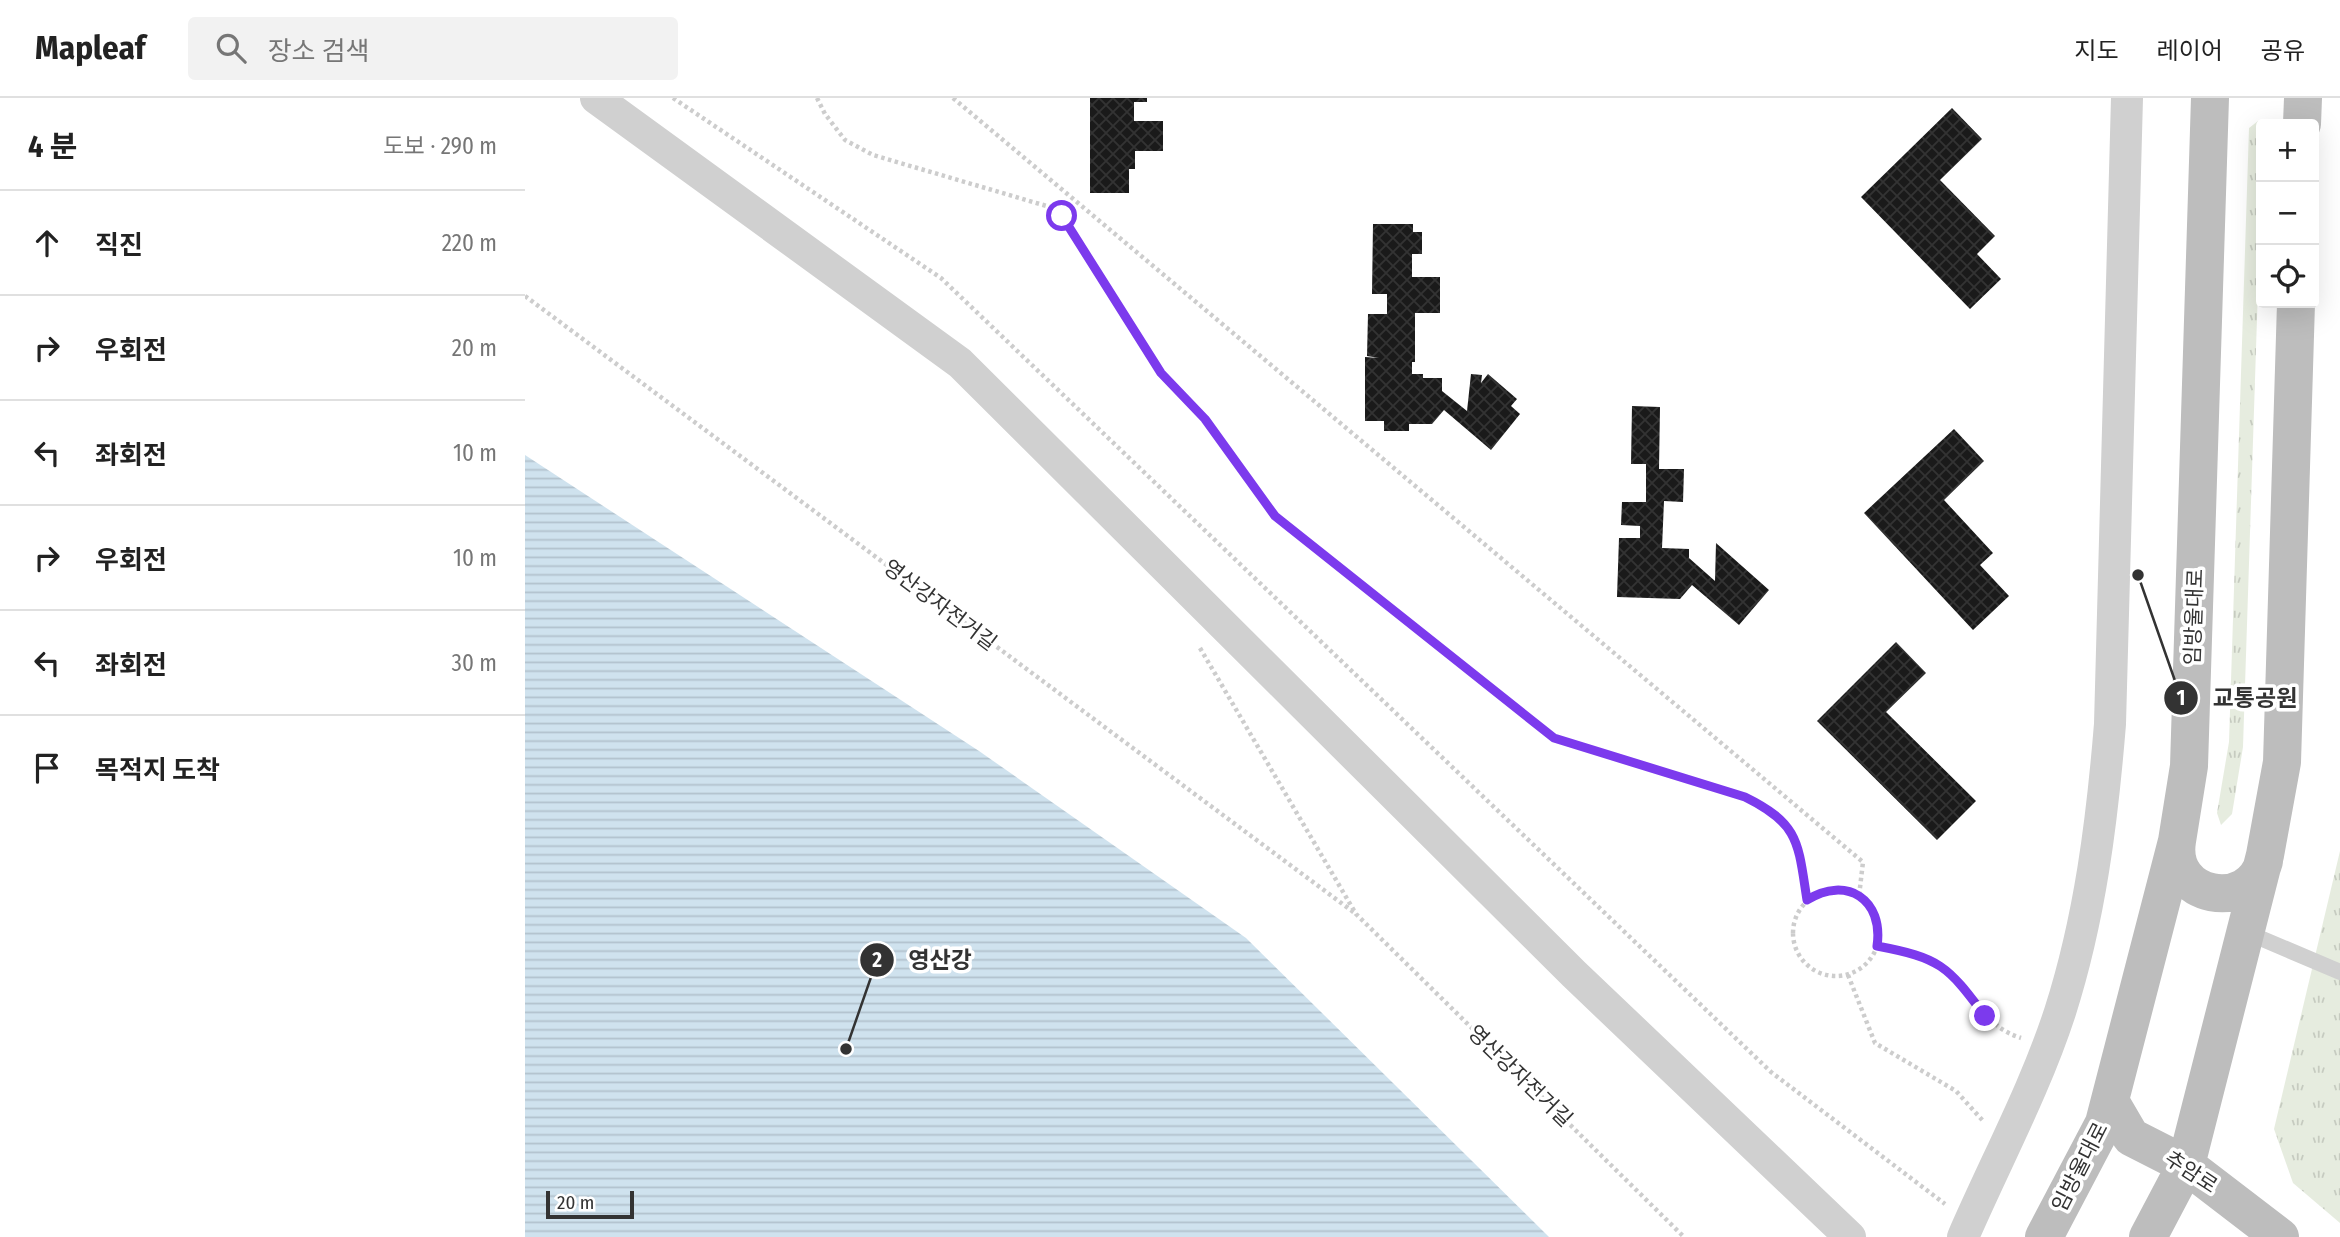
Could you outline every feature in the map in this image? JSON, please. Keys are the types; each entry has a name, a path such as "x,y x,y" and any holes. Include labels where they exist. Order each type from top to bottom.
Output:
{"main road":[{"name":"임방울대로","path":"2045,1237 2104,1123 2177,841 2189,766 2210,98"},
{"path":"2302,119 2303,98"},
{"path":"2148,1237 2186,1165 2265,855 2281,762 2297,308"},
{"path":"2177,841 2175,855 2179,869 2194,885 2214,893 2228,893 2248,884 2262,867 2265,855"},
{"name":"추암로","path":"2110,1101 2131,1137 2186,1165 2280,1237"}],"street":[{"path":"596,98 960,363 1574,974 1850,1237"},
{"path":"1967,1227 2048,1046 2088,906 2103,811 2110,724 2127,98"}],"lane":[{"path":"2246,932 2340,972"}],"path":[{"path":"673,98 941,278 1772,1072 1943,1203 1967,1227"},
{"path":"817,98 825,114 845,140 873,155 1051,207 1062,216 1161,373 1205,419 1275,516 1554,738 1745,797 1773,811 1793,832 1807,900"},
{"path":"953,98 1863,862 1860,896"},
{"name":"영산강자전거길","path":"525,296 1356,914 1685,1237"},
{"name":"영산강자전거길","path":"1198,645 1356,914"},
{"path":"1832,889 1860,896 1877,918 1877,946 1861,968 1848,975 1819,973 1797,954 1793,925 1798,911 1807,900 1832,889"},
{"path":"1877,946 1922,954 1955,976 1985,1016 2010,1034 2048,1046"},
{"path":"1848,975 1875,1043 1956,1091 2003,1148"}],"green space":[{"path":"2256,123 2257,308 2243,747 2232,814 2221,825 2217,813 2229,742 2249,128"},
{"path":"2340,851 2340,1223 2293,1183 2274,1129"}],"water":[{"path":"525,455 979,751 1246,938 1549,1237 525,1237"}],"building":[{"path":"1090,98 1147,98 1147,102 1134,102 1134,121 1163,121 1163,151 1135,151 1135,169 1129,169 1129,193 1090,193"},
{"path":"1952,108 1982,139 1940,180 1995,236 1977,254 2001,279 1970,309 1861,197"},
{"path":"1373,224 1413,224 1413,232 1422,232 1422,254 1412,254 1412,277 1440,277 1440,313 1415,313 1415,362 1412,362 1412,374 1423,374 1423,378 1442,378 1442,391 1467,411 1471,374 1482,375 1481,383 1488,374 1517,399 1511,406 1520,414 1491,450 1444,410 1432,424 1409,424 1409,431 1384,431 1384,421 1365,421 1365,357 1379,358 1367,356 1368,314 1387,314 1387,294 1372,294"},
{"path":"1632,406 1660,407 1659,469 1684,469 1683,502 1664,501 1662,548 1689,549 1689,558 1715,581 1716,543 1769,590 1739,625 1692,585 1680,599 1617,597 1619,538 1640,538 1640,526 1621,525 1622,502 1646,502 1646,464 1631,464"},
{"path":"1954,429 1984,461 1944,500 1993,553 1980,565 2009,596 1973,630 1864,513"},
{"path":"1896,642 1926,673 1886,712 1976,801 1937,840 1817,721"}],"place":[{"name":"교통공원","path":"2138,575"},
{"name":"영산강","path":"846,1049"}],"route":[{"path":"1062,216 1161,373 1205,419 1275,516 1554,738 1745,797 1773,811 1793,832 1807,900 1819,892 1832,889 1846,890 1860,896 1877,918 1877,946 1922,954 1955,976 1985,1016"}]}
